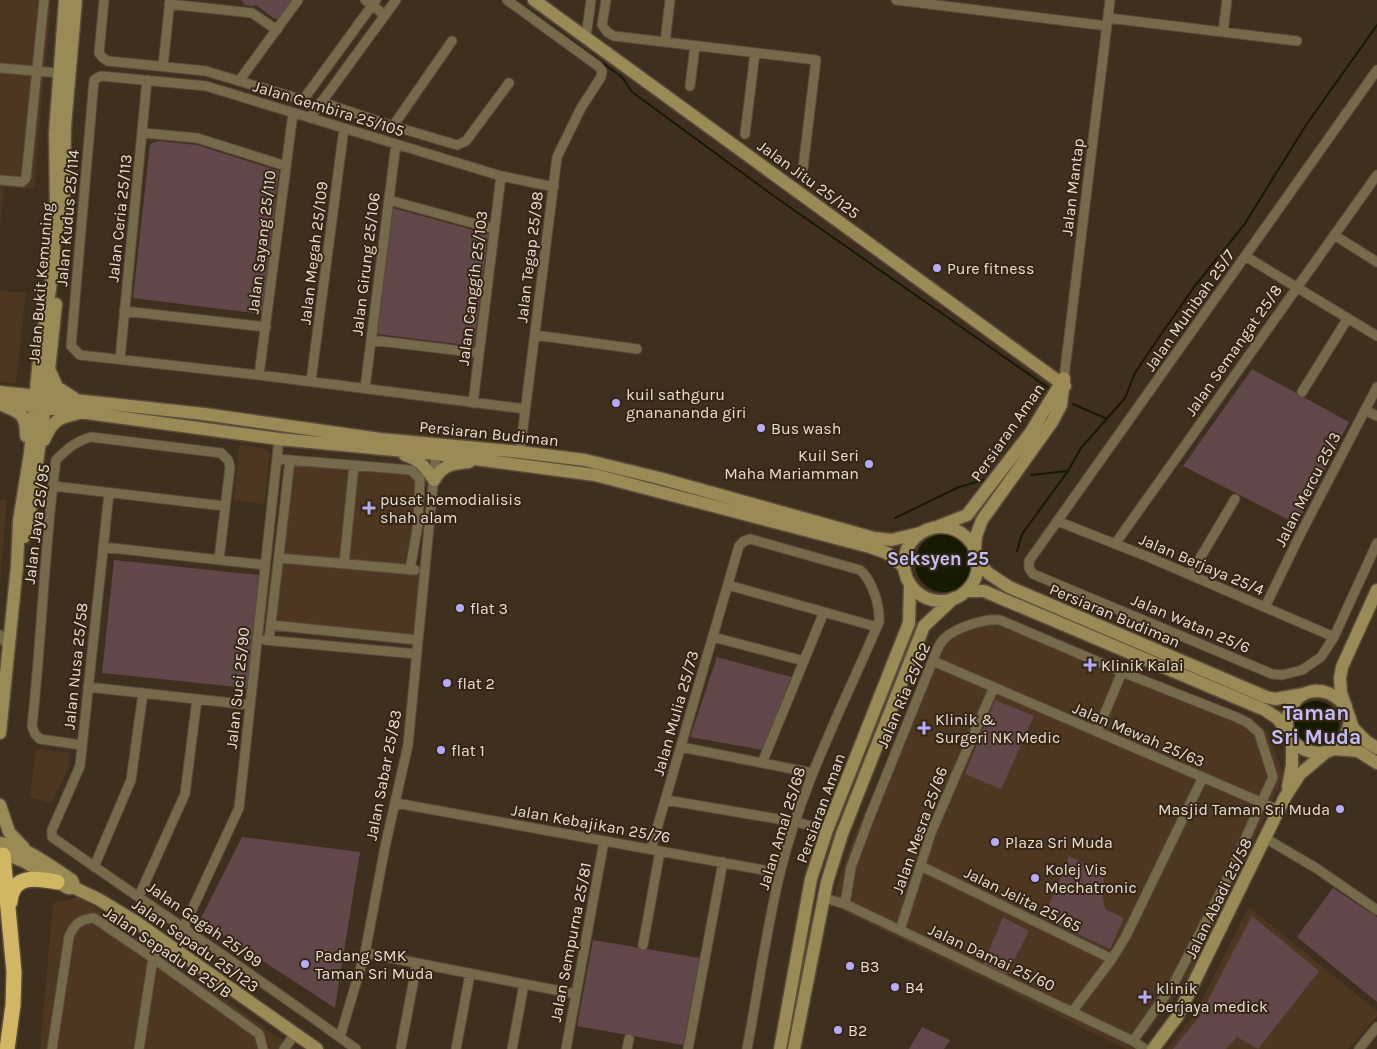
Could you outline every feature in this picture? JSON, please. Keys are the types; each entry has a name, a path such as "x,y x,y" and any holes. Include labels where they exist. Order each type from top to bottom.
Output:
{"highway":[{"path":"1,849 9,910 14,972 13,1005 7,1049"},
{"path":"9,910 10,896 20,882 40,878 56,882"}],"main road":[{"name":"Jalan Bukit Kemuning","path":"44,369 54,252 56,206 55,132 65,0"},
{"name":"Jalan Bukit Kemuning","path":"0,733 17,566 29,518 33,458 62,246 65,206 65,126 76,0"},
{"name":"Jalan Jitu 25/125","path":"534,0 1063,383"},
{"path":"0,391 23,388 44,369 57,387 78,400"},
{"name":"Persiaran Aman","path":"937,527 967,515 1030,432 1063,383"},
{"name":"Persiaran Aman","path":"976,554 976,536 982,520 1052,422 1061,405 1063,383"},
{"path":"0,391 40,401"},
{"name":"Persiaran Budiman","path":"40,401 78,400 204,414 380,439 585,460 660,478 874,538 891,540 920,533"},
{"path":"0,404 40,401"},
{"name":"Persiaran Budiman","path":"40,401 86,412 279,439 436,454 595,475 870,547 887,553 904,567"},
{"path":"0,404 15,411 25,420 26,442 33,458"},
{"path":"33,458 54,423 61,417 86,412"},
{"path":"204,414 200,416 198,422 206,428"},
{"path":"380,439 432,448 436,454"},
{"path":"391,450 412,457 423,465 434,480 440,470 446,467 482,460"},
{"path":"520,452 529,460 595,475"},
{"path":"937,527 949,527 960,531 968,539 976,554 977,572 973,583 966,591 954,598 942,601 918,594 910,584 904,567 904,557 907,548 920,533 937,527"},
{"name":"Persiaran Budiman","path":"976,554 988,573 1009,587 1266,697 1275,699 1307,693"},
{"name":"Persiaran Aman","path":"780,1049 811,879 827,830 909,623 910,584"},
{"path":"1377,590 1342,668 1340,678 1341,693 1353,728 1367,742 1377,748"},
{"name":"Persiaran Budiman","path":"966,591 984,591 1265,710 1278,718 1290,735"},
{"name":"Persiaran Aman","path":"794,1049 824,898 842,834 924,626 954,598"},
{"path":"1342,668 1331,680 1293,703 1287,716 1290,735 1301,748 1312,753 1358,751 1377,763"},
{"path":"1307,693 1324,691 1336,696 1348,712 1349,730 1344,741 1330,751"},
{"name":"Jalan Abadi 25/58","path":"1285,797 1292,765 1290,735"},
{"name":"Jalan Abadi 25/58","path":"1153,1049 1177,1017 1285,797 1300,774 1330,751"},
{"path":"0,805 9,832 30,854"},
{"path":"0,816 1,849"},
{"name":"Jalan Sepadu 25/123","path":"1,849 13,845 72,880 75,888"},
{"name":"Jalan Sepadu 25/123","path":"1,849 56,882 68,888 75,888 121,912 316,1049"}],"street":[{"path":"0,180 22,182 26,178 44,0"},
{"path":"104,0 99,53 108,61 206,71 303,100 371,2 385,15"},
{"path":"230,10 231,0"},
{"path":"239,81 298,0"},
{"path":"310,118 396,0"},
{"name":"Jalan Tegap 25/98","path":"507,0 598,66 602,71 601,77 581,108 558,157 520,452"},
{"path":"586,37 591,0"},
{"path":"606,0 602,25 607,32 614,36 816,60 803,168"},
{"path":"665,42 670,0"},
{"path":"896,0 1297,41"},
{"name":"Jalan Mantap","path":"1063,383 1110,0"},
{"path":"1223,32 1228,0"},
{"path":"163,66 169,2 252,13 277,30"},
{"path":"589,13 604,14"},
{"path":"393,126 452,41"},
{"path":"690,86 694,46"},
{"path":"745,134 755,53"},
{"path":"0,68 59,73"},
{"name":"Jalan Muhibah 25/7","path":"1029,568 1029,561 1377,70"},
{"name":"Jalan Gembira 25/105","path":"94,80 101,76 206,86 501,176 554,187"},
{"name":"Jalan Kudus 25/114","path":"94,80 72,346 80,355 120,359"},
{"name":"Jalan Ceria 25/113","path":"120,359 147,80"},
{"path":"321,102 457,145 466,141 509,83"},
{"name":"Jalan Sayang 25/110","path":"259,375 293,113"},
{"name":"Jalan Megah 25/109","path":"311,382 344,128"},
{"path":"143,133 197,138 286,166"},
{"name":"Jalan Girung 25/106","path":"365,388 396,144"},
{"name":"Jalan Semangat 25/8","path":"1116,544 1377,175"},
{"name":"Jalan Canggih 25/103","path":"473,402 501,176"},
{"path":"389,200 494,229"},
{"path":"1334,235 1377,262"},
{"path":"1245,256 1377,336"},
{"path":"124,311 266,327"},
{"path":"1302,392 1348,318"},
{"path":"535,335 637,349"},
{"path":"371,340 479,353"},
{"path":"120,359 525,409"},
{"name":"Jalan Mercu 25/3","path":"1265,606 1300,533 1377,387"},
{"path":"1365,410 1377,416"},
{"name":"Jalan Jaya 25/95","path":"82,745 40,739 34,734 32,726 56,460 80,440 91,437 221,453 228,460 230,467 219,560"},
{"name":"Jalan Suci 25/90","path":"183,928 239,808 279,439"},
{"name":"Jalan Sabar 25/83","path":"340,1037 365,953 385,847 408,745 436,454"},
{"path":"277,459 411,470 420,479 418,524 410,570"},
{"path":"269,640 290,460"},
{"path":"344,564 354,465"},
{"path":"53,486 224,506"},
{"name":"Jalan Nusa 25/58","path":"52,837 52,830 80,766 109,493"},
{"path":"1190,575 1235,499"},
{"name":"Jalan Berjaya 25/4","path":"1057,521 1265,606 1334,637"},
{"name":"Jalan Mulia 25/73","path":"643,945 656,850 666,800 739,546 750,539 860,570 867,576 879,612 877,627"},
{"name":"Jalan Watan 25/6","path":"1029,568 1033,574 1272,674 1282,675 1302,670 1321,657 1334,637 1377,543"},
{"path":"103,547 265,565"},
{"path":"278,558 424,571"},
{"path":"728,585 877,627"},
{"path":"762,763 824,612"},
{"name":"Jalan Ria 25/62","path":"845,904 851,868 870,816 933,661 940,645 949,635 979,622 990,619 1000,620 1122,672 1236,717 1248,723 1259,733 1273,777 1224,886 1174,983 1133,1041"},
{"path":"271,625 418,640"},
{"name":"Jalan Amal 25/68","path":"747,1049 780,872 813,773 877,627"},
{"path":"0,635 8,646"},
{"path":"713,637 804,661"},
{"path":"257,639 417,654"},
{"name":"Jalan Mewah 25/63","path":"933,661 1279,810"},
{"path":"1097,732 1122,672"},
{"path":"88,687 250,704"},
{"name":"Jalan Mesra 25/66","path":"900,930 931,833 994,687"},
{"path":"94,867 132,780 143,693"},
{"path":"138,896 185,794 197,699"},
{"path":"681,747 813,773"},
{"path":"1072,1012 1112,959 1126,936 1203,777"},
{"path":"666,800 796,822 827,830"},
{"name":"Jalan Kebajikan 25/76","path":"396,803 780,872"},
{"name":"Jalan Gagah 25/99","path":"52,837 356,1049"},
{"name":"Jalan Abadi 25/58","path":"1265,838 1316,868 1377,910"},
{"name":"Jalan Sempurna 25/81","path":"566,1049 604,841"},
{"path":"688,1049 722,862"},
{"name":"Jalan Jelita 25/65","path":"921,866 1112,959"},
{"name":"Jalan Damai 25/60","path":"824,898 845,904 1133,1041 1145,1049"},
{"name":"Jalan Sepadu B 25/B","path":"52,1049 69,937 79,921 94,918 259,1034 263,1049"},
{"path":"1203,925 1219,933"},
{"path":"140,1049 153,958 162,940"},
{"path":"365,953 576,994"},
{"path":"401,1047 417,963"},
{"path":"456,1049 470,974"},
{"path":"512,1049 524,984"},
{"path":"1359,1049 1376,1032"},
{"path":"284,1049 295,1034"},
{"path":"627,1049 629,1039"}],"shaded area":[{"path":"0,0 51,0 34,189 4,187 0,226"},
{"path":"241,0 293,0 278,19 275,19 256,5 244,4"},
{"path":"158,141 197,145 279,171 262,314 133,298 150,144"},
{"path":"393,208 488,234 474,346 377,334"},
{"path":"0,290 26,293 16,383 0,382"},
{"path":"1252,369 1349,422 1297,524 1183,466"},
{"path":"239,445 263,448 270,454 264,504 234,500"},
{"path":"292,463 410,473 417,479 415,524 407,572 421,574 416,637 274,623"},
{"path":"0,499 7,500 0,583"},
{"path":"938,534 950,534 965,542 973,557 973,569 965,584 950,592 938,592 923,584 915,569 915,557 923,542"},
{"path":"114,560 259,575 247,688 102,673"},
{"path":"993,613 1253,719 1267,732 1284,775 1190,978 1134,1049 1126,1049 831,905 850,847 940,635"},
{"path":"717,657 791,677 763,750 690,737"},
{"path":"995,700 1034,716 1001,789 965,774"},
{"path":"1316,701 1329,705 1335,711 1339,724 1335,737 1329,743 1316,747 1303,743 1297,737 1293,724 1297,711 1303,705"},
{"path":"36,749 70,753 69,768 51,803 30,797"},
{"name":"Padang SMK Taman Sri Muda","path":"242,837 360,852 335,1008 200,920"},
{"path":"1069,856 1105,874 1102,893 1105,909 1124,918 1110,949 1044,918"},
{"path":"1333,888 1377,917 1377,1002 1297,937"},
{"path":"80,897 295,1049 40,1049 53,903"},
{"path":"1249,907 1377,1011 1377,1016 1348,1049 1167,1049 1195,1014"},
{"path":"1252,916 1319,971 1258,1049 1237,1037 1226,1049 1173,1049 1199,1017"},
{"path":"1003,917 1029,931 1006,976 983,965"},
{"path":"593,940 700,958 683,1045 577,1026"},
{"path":"922,1027 950,1040 944,1049 909,1049"}],"waterway":[{"path":"515,0 622,77 632,92 771,194 1050,389"},
{"path":"1017,551 1022,534 1068,471 1081,448 1125,398 1135,373 1155,343 1194,287 1244,225 1306,125 1377,25"},
{"path":"1073,404 1107,419"},
{"path":"1031,475 1068,471"},
{"path":"895,518 959,487 984,480"}],"place":[{"name":"Pure fitness","path":"937,268"},
{"name":"kuil sathguru gnanananda giri","path":"616,403"},
{"name":"Bus wash","path":"761,428"},
{"name":"Kuil Seri Maha Mariamman","path":"869,464"},
{"name":"pusat hemodialisis shah alam","path":"369,508"},
{"name":"flat 3","path":"460,608"},
{"name":"Klinik Kalai","path":"1090,665"},
{"name":"flat 2","path":"447,683"},
{"name":"Klinik & Surgeri NK Medic","path":"924,728"},
{"name":"flat 1","path":"441,750"},
{"name":"Masjid Taman Sri Muda","path":"1340,809"},
{"name":"Plaza Sri Muda","path":"995,842"},
{"name":"Kolej Vis Mechatronic","path":"1035,878"},
{"name":"Padang SMK Taman Sri Muda","path":"305,964"},
{"name":"B3","path":"850,966"},
{"name":"B4","path":"895,987"},
{"name":"klinik berjaya medick","path":"1145,997"},
{"name":"B2","path":"838,1030"}],"district":[{"name":"Seksyen 25","path":"938,558"},
{"name":"Taman Sri Muda","path":"1316,725"}]}
